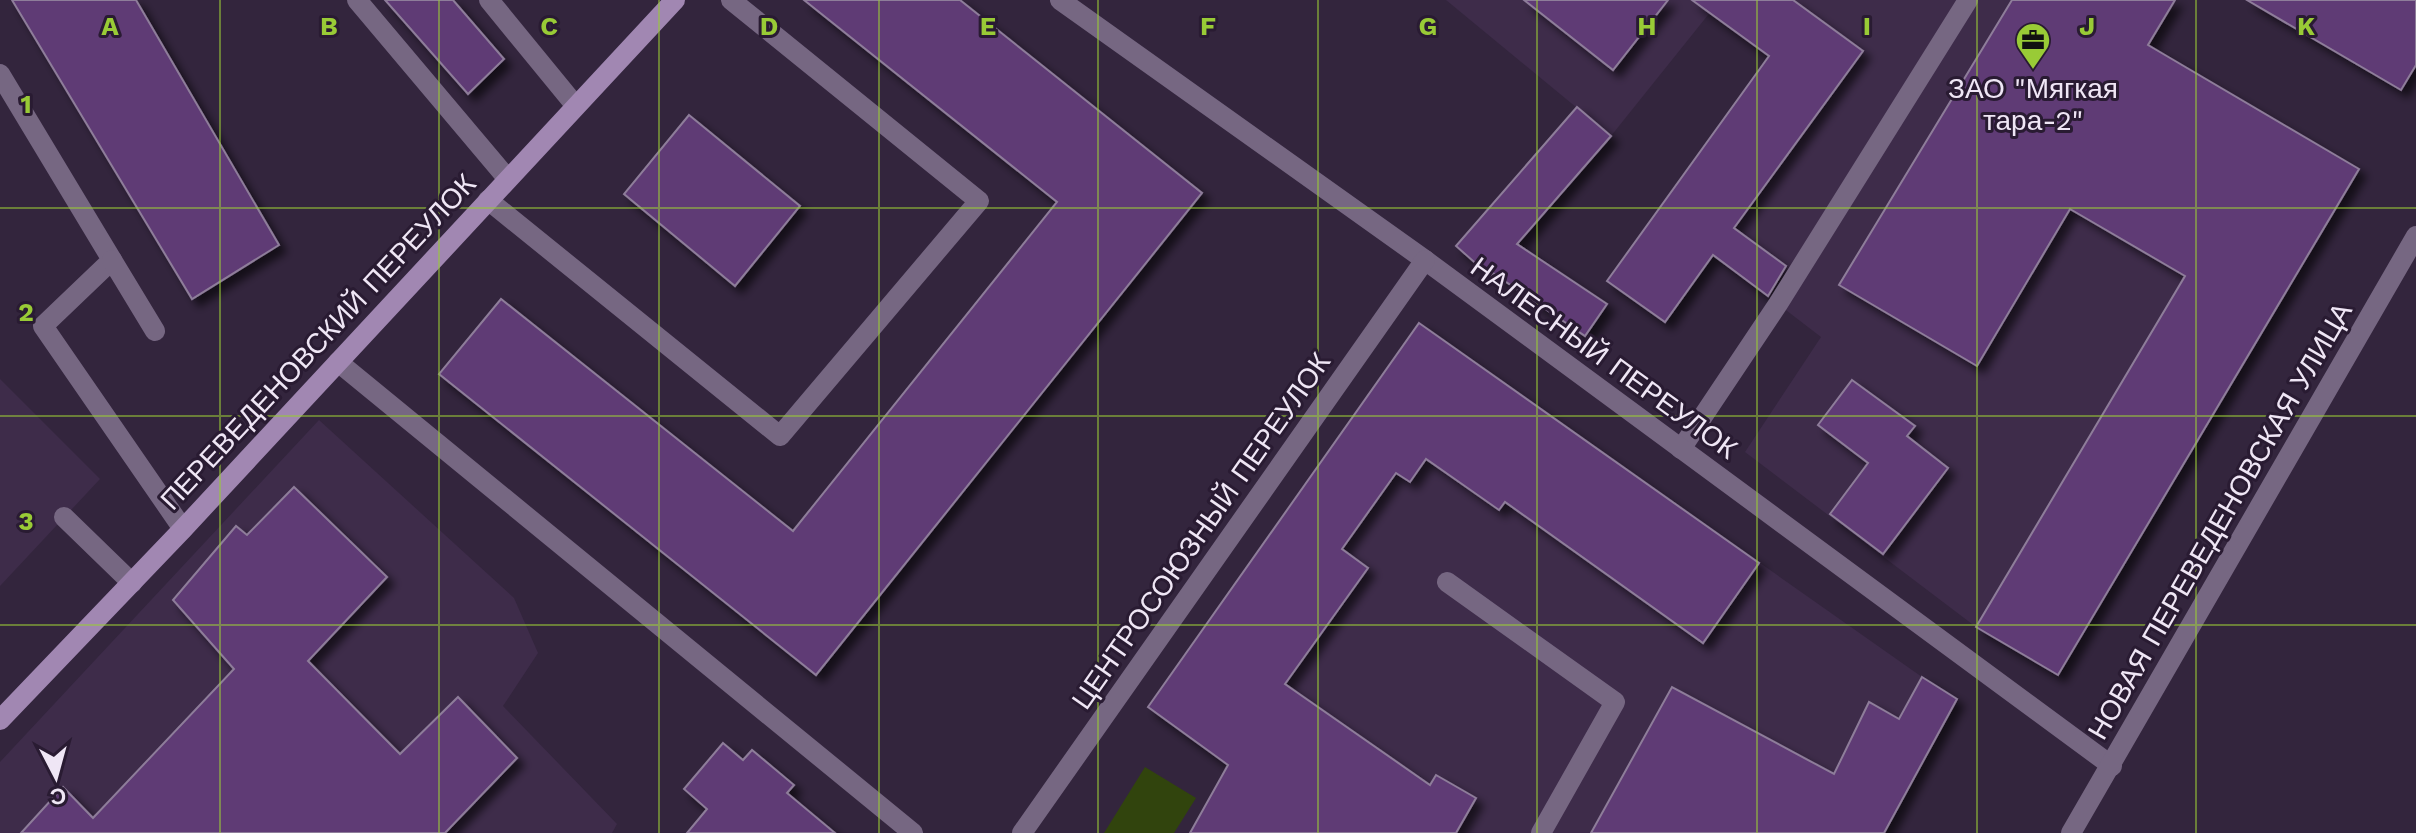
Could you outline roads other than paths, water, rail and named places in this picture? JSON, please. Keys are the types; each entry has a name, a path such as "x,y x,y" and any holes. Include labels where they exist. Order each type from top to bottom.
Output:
{"street":[{"path":"357,0 507,178"},
{"path":"489,0 575,105"},
{"name":"ПЕРЕВЕДЕНОВСКИЙ ПЕРЕУЛОК","path":"0,720 183,529 675,0"},
{"path":"488,200 780,436 979,201 731,0"},
{"name":"НАЛЕСНЫЙ ПЕРЕУЛОК","path":"1060,0 1425,260 2112,766"},
{"path":"1681,449 1778,304 1968,0"},
{"path":"0,74 155,331"},
{"name":"НОВАЯ ПЕРЕВЕДЕНОВСКАЯ УЛИЦА","path":"2071,833 2416,236"},
{"path":"112,260 43,326 183,529"},
{"name":"ЦЕНТРОСОЮЗНЫЙ ПЕРЕУЛОК","path":"1022,833 1425,260"},
{"path":"338,362 913,833"},
{"path":"64,517 132,583"},
{"path":"1447,582 1615,702 1541,833"}],"place":[{"name":"ЗАО \"Мягкая тара-2\"","path":"2033,71"}]}
